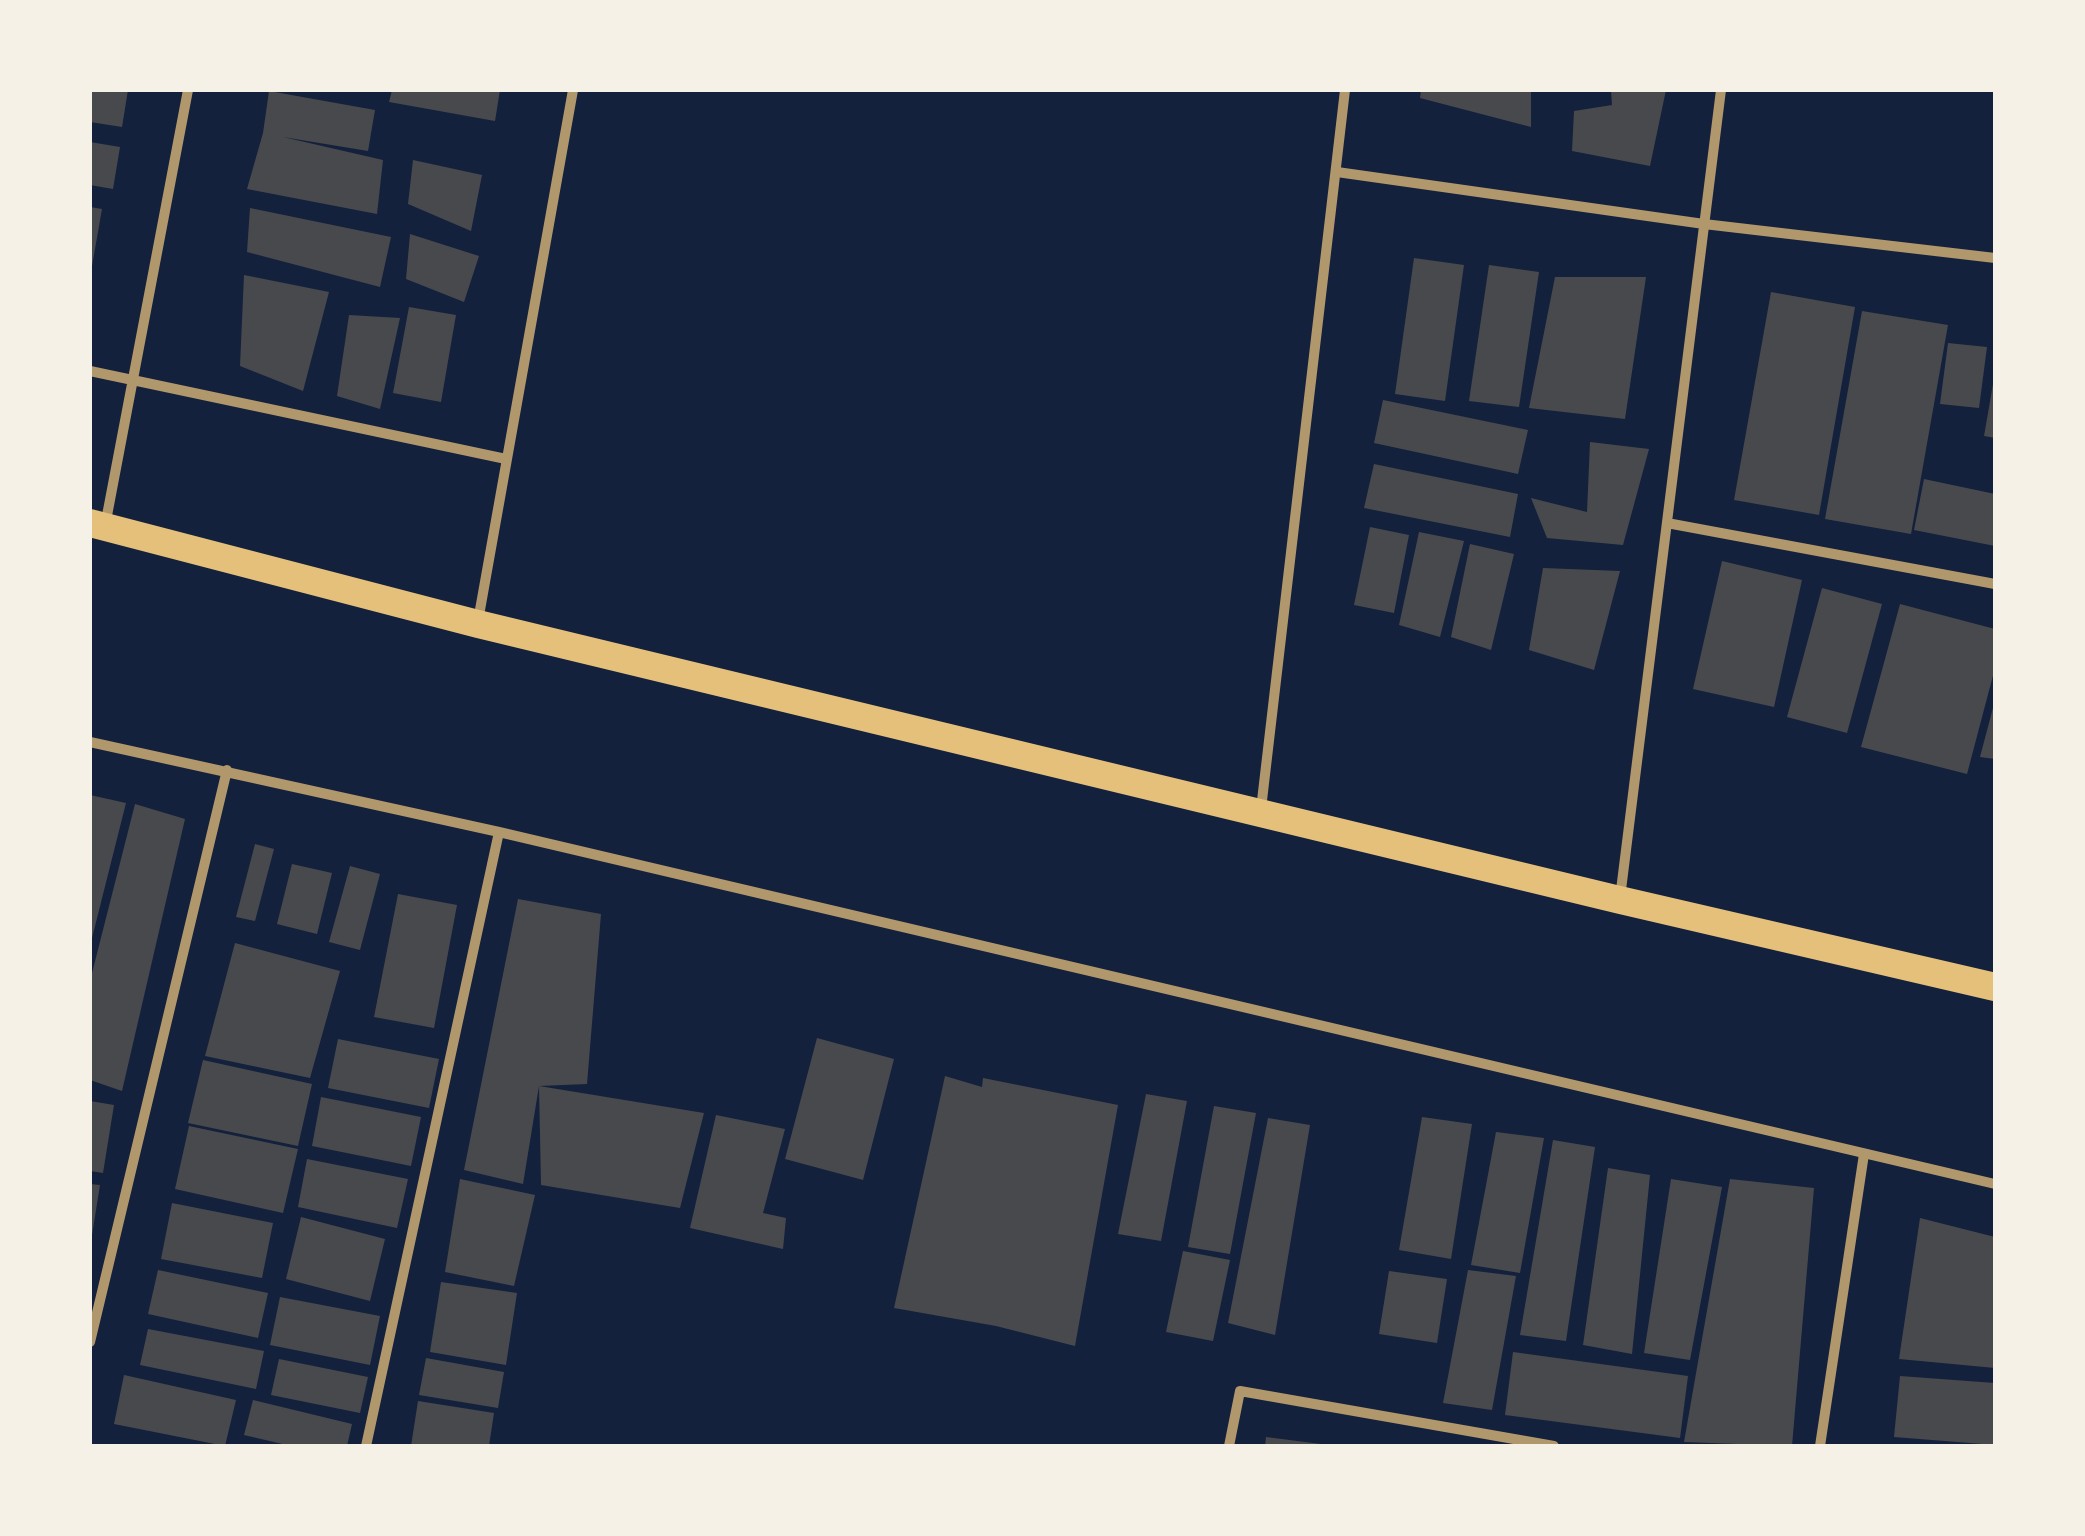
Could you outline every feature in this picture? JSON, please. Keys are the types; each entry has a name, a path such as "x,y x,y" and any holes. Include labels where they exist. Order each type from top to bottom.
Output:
{"highway":[{"path":"98,524 478,624 1995,987"}],"street":[{"path":"98,524 133,380 188,90"},
{"path":"478,624 573,90"},
{"path":"1260,814 1345,90"},
{"path":"1620,900 1721,90"},
{"path":"1337,172 1704,224 1995,258"},
{"path":"90,371 506,458"},
{"path":"1667,523 1995,584"},
{"path":"90,742 499,832 1995,1184"},
{"path":"90,1342 226,770"},
{"path":"366,1446 499,832"},
{"path":"1820,1446 1864,1154"},
{"path":"1229,1446 1240,1391 1554,1446"}],"building":[{"path":"90,90 128,90 122,127 90,122"},
{"path":"392,90 500,90 495,121 389,102"},
{"path":"1421,90 1531,90 1531,127 1420,98"},
{"path":"1611,90 1666,90 1650,166 1572,151 1574,111 1612,105"},
{"path":"269,91 375,110 368,151 283,137 383,160 377,214 247,189 263,133"},
{"path":"90,142 120,147 113,189 90,185"},
{"path":"413,160 482,175 471,231 408,204"},
{"path":"90,207 102,209 92,266 90,266"},
{"path":"250,208 391,237 380,287 247,252"},
{"path":"410,234 479,256 464,302 406,279"},
{"path":"1414,258 1464,265 1445,401 1395,394"},
{"path":"1489,265 1539,272 1519,407 1469,401"},
{"path":"244,275 329,292 303,391 240,366"},
{"path":"1555,277 1646,277 1625,419 1529,408"},
{"path":"1771,292 1855,307 1819,515 1734,500"},
{"path":"409,307 456,315 441,402 393,393"},
{"path":"1862,311 1948,325 1911,534 1825,519"},
{"path":"349,315 400,318 380,409 337,396"},
{"path":"1948,343 1987,347 1979,408 1940,404"},
{"path":"1995,385 1995,438 1984,436"},
{"path":"1383,400 1528,430 1518,474 1374,443"},
{"path":"1590,442 1649,449 1623,545 1547,538 1531,498 1587,512"},
{"path":"1374,464 1518,494 1510,537 1364,508"},
{"path":"1924,479 1995,494 1995,546 1914,530"},
{"path":"1370,527 1409,535 1394,613 1354,605"},
{"path":"1419,532 1464,541 1440,637 1399,625"},
{"path":"1470,544 1514,554 1491,650 1451,637"},
{"path":"1722,561 1802,580 1774,707 1693,689"},
{"path":"1543,568 1620,571 1594,670 1529,650"},
{"path":"1822,588 1882,604 1847,733 1787,717"},
{"path":"1900,604 1995,629 1995,668 1967,774 1861,747"},
{"path":"1995,704 1995,759 1980,757"},
{"path":"90,795 126,803 91,942 90,942"},
{"path":"135,804 185,819 122,1091 90,1080 90,981"},
{"path":"255,844 274,849 255,921 236,917"},
{"path":"292,864 332,873 317,934 277,924"},
{"path":"350,866 380,874 360,950 329,942"},
{"path":"398,894 457,905 434,1028 374,1017"},
{"path":"518,899 601,914 587,1084 539,1086 523,1184 464,1170"},
{"path":"235,943 340,971 310,1078 205,1056"},
{"path":"817,1038 894,1059 863,1180 785,1159"},
{"path":"338,1039 439,1059 429,1108 328,1088"},
{"path":"203,1060 312,1084 298,1146 188,1123"},
{"path":"945,1076 982,1087 983,1078 1118,1105 1075,1346 996,1326 894,1308"},
{"path":"539,1086 704,1113 680,1208 541,1185"},
{"path":"1146,1094 1187,1101 1161,1241 1118,1234"},
{"path":"321,1097 421,1117 411,1166 312,1146"},
{"path":"90,1101 114,1105 103,1173 90,1171"},
{"path":"1214,1106 1256,1113 1230,1254 1188,1247"},
{"path":"716,1115 785,1129 763,1213 786,1218 783,1249 690,1228"},
{"path":"1422,1117 1472,1124 1451,1259 1399,1250"},
{"path":"1268,1118 1310,1125 1275,1335 1228,1323"},
{"path":"189,1126 298,1149 283,1213 175,1189"},
{"path":"1496,1132 1544,1138 1520,1273 1471,1265"},
{"path":"1553,1140 1595,1147 1566,1341 1520,1335"},
{"path":"307,1159 408,1179 397,1228 298,1207"},
{"path":"1608,1168 1650,1175 1632,1354 1583,1345"},
{"path":"460,1179 535,1195 514,1286 445,1272"},
{"path":"1671,1179 1722,1187 1690,1360 1644,1353"},
{"path":"1730,1179 1814,1188 1792,1446 1684,1442"},
{"path":"90,1184 100,1185 92,1235 90,1235"},
{"path":"172,1203 273,1223 262,1278 161,1259"},
{"path":"301,1217 385,1239 370,1301 286,1279"},
{"path":"1920,1218 1995,1237 1995,1368 1899,1359"},
{"path":"1183,1251 1230,1260 1213,1341 1166,1332"},
{"path":"158,1270 268,1293 258,1338 148,1314"},
{"path":"1468,1270 1516,1276 1492,1410 1443,1403"},
{"path":"1389,1271 1447,1279 1437,1343 1379,1334"},
{"path":"441,1282 517,1293 506,1365 430,1352"},
{"path":"280,1297 380,1316 370,1365 270,1345"},
{"path":"148,1329 264,1351 256,1389 140,1365"},
{"path":"1513,1352 1688,1376 1680,1438 1505,1415"},
{"path":"426,1358 504,1372 498,1408 419,1395"},
{"path":"279,1359 368,1377 360,1413 271,1395"},
{"path":"124,1375 236,1400 225,1446 114,1424"},
{"path":"1900,1376 1995,1383 1995,1445 1894,1437"},
{"path":"253,1400 352,1424 347,1446 291,1446 244,1435"},
{"path":"418,1401 494,1413 489,1446 411,1446"},
{"path":"1266,1437 1321,1444 1321,1446 1265,1446"}]}
